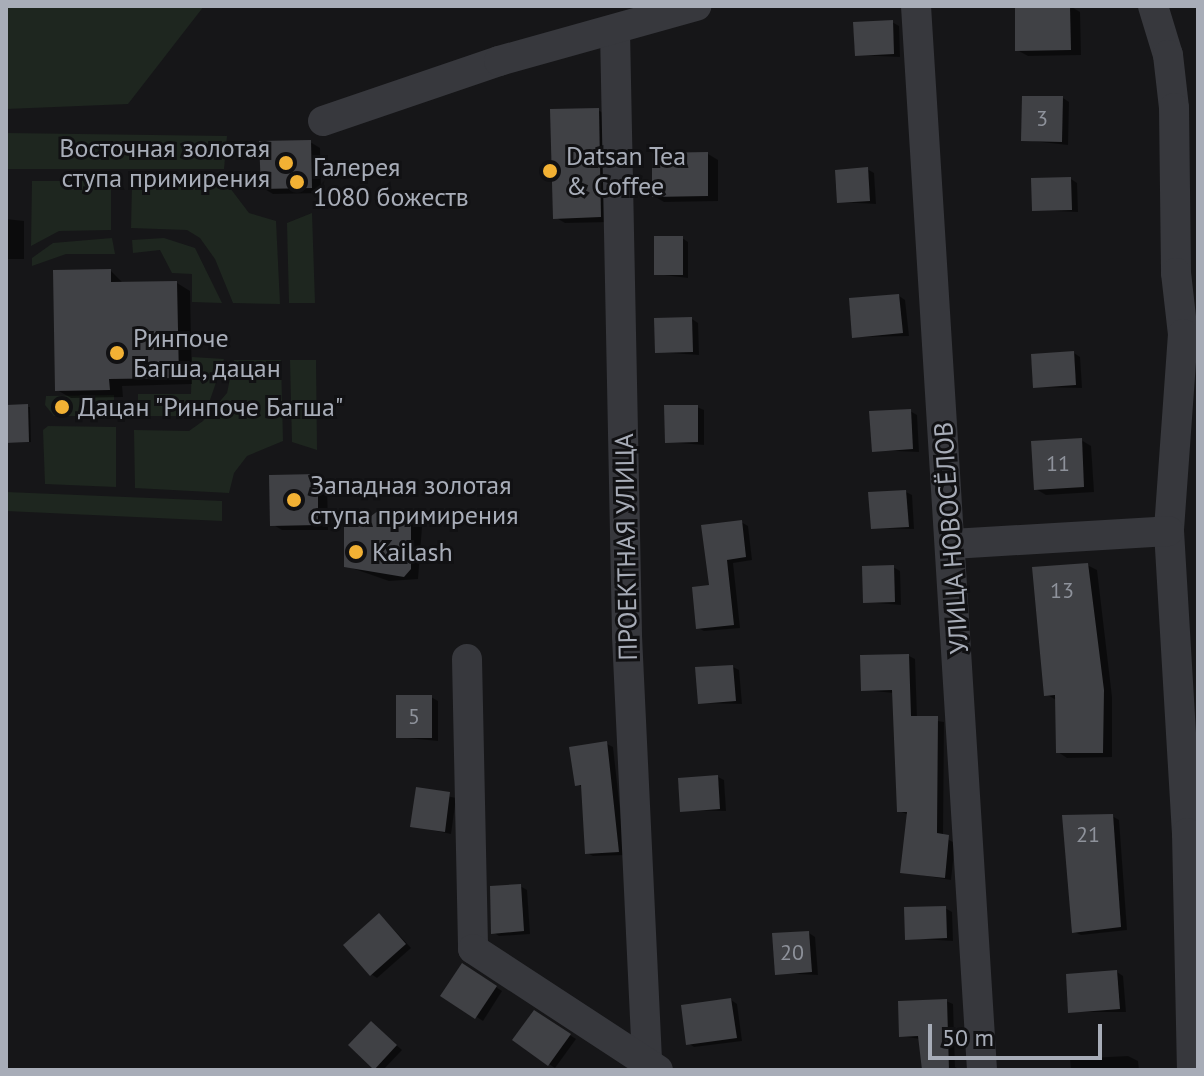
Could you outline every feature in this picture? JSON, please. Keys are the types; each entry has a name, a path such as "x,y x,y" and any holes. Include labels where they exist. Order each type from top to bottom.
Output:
{"street":[{"path":"323,121 499,61 696,6"},
{"name":"УЛИЦА НОВОСЁЛОВ","path":"916,6 952,544 982,1070"},
{"path":"1153,6 1168,55 1174,108 1176,273 1183,334 1169,531 1192,833 1192,1070"},
{"name":"ПРОЕКТНАЯ УЛИЦА","path":"615,31 627,636 652,1067"},
{"path":"952,544 1169,531"},
{"path":"467,659 473,949 652,1067"}],"shaded area":[{"path":"6,6 204,6 128,104 6,109"},
{"path":"6,133 227,136 224,169 6,169"},
{"path":"32,181 111,181 111,230 59,231 31,246"},
{"path":"227,184 249,213 276,221 280,304 233,303 215,259 200,238 187,230 131,228 132,185"},
{"path":"312,213 315,303 289,303 287,223"},
{"path":"112,238 115,254 66,254 32,266 32,258 53,243"},
{"path":"164,238 195,248 222,303 192,302 192,274 172,273 160,250 133,253 132,240"},
{"path":"192,357 224,359 210,400 186,416 138,416 138,394 191,394"},
{"path":"234,360 281,360 283,441 247,456 234,473 229,493 135,488 134,430 189,431 203,421 227,393"},
{"path":"290,360 316,360 317,450 292,442"},
{"path":"114,395 114,416 54,416 45,405 46,396"},
{"path":"48,426 116,427 116,487 45,484 43,430"},
{"path":"6,492 222,501 222,521 6,511"}],"building":[{"path":"1015,6 1070,6 1071,50 1015,51"},
{"path":"893,20 894,54 855,56 853,22"},
{"path":"1022,96 1063,96 1062,142 1021,141"},
{"path":"599,108 601,217 553,219 550,109"},
{"name":"Восточная золотая ступа примирения","path":"311,140 312,188 261,189 259,141"},
{"path":"708,152 708,196 652,197 652,153"},
{"path":"868,167 870,201 837,203 835,170"},
{"path":"1071,177 1072,210 1032,211 1031,178"},
{"path":"654,236 683,236 683,275 654,275"},
{"name":"Ринпоче Багша, дацан","path":"111,269 111,282 177,281 179,378 109,379 110,390 55,391 53,270"},
{"path":"899,294 903,333 852,338 849,298"},
{"path":"692,317 693,352 655,353 654,318"},
{"path":"1074,351 1076,385 1033,388 1031,354"},
{"path":"28,404 29,442 6,443 6,405"},
{"path":"664,405 698,405 698,442 665,443"},
{"path":"911,409 913,449 872,452 869,411"},
{"path":"1082,438 1084,487 1034,490 1031,441"},
{"name":"Западная золотая ступа примирения","path":"318,474 318,525 270,526 269,475"},
{"path":"906,490 909,527 871,529 868,492"},
{"path":"379,510 411,514 411,569 404,577 344,567 344,520 366,520"},
{"path":"742,520 746,557 727,560 734,625 696,629 692,587 709,585 701,525"},
{"path":"1088,563 1104,690 1103,753 1056,753 1055,695 1044,696 1032,567"},
{"path":"894,565 895,602 863,603 862,566"},
{"path":"909,654 911,716 938,716 937,833 949,835 945,878 900,873 907,812 897,812 892,690 861,691 860,655"},
{"path":"733,665 736,701 698,704 695,667"},
{"path":"396,695 432,695 432,738 396,738"},
{"path":"607,741 619,852 585,854 581,785 575,786 569,747"},
{"path":"718,775 720,809 680,812 678,778"},
{"path":"416,787 450,792 445,832 410,827"},
{"path":"1113,814 1121,927 1072,933 1062,815"},
{"path":"521,884 524,931 491,934 490,886"},
{"path":"946,906 947,938 905,940 904,907"},
{"path":"379,913 406,944 370,976 343,945"},
{"path":"809,931 812,972 775,975 772,933"},
{"path":"462,963 497,986 475,1019 440,996"},
{"path":"1117,970 1120,1009 1068,1013 1066,974"},
{"path":"731,998 737,1038 686,1045 681,1005"},
{"path":"947,999 949,1070 922,1070 918,1036 899,1037 898,1001"},
{"path":"534,1010 571,1034 548,1066 512,1040"},
{"path":"371,1021 397,1045 374,1070 348,1045"}],"place":[{"name":"Восточная золотая ступа примирения","path":"286,163"},
{"name":"Datsan Tea & Coffee","path":"550,171"},
{"name":"Галерея 1080 божеств","path":"297,182"},
{"name":"Ринпоче Багша, дацан","path":"117,353"},
{"name":"Дацан \"Ринпоче Багша\"","path":"62,407"},
{"name":"Западная золотая ступа примирения","path":"294,500"},
{"name":"Kailash","path":"356,552"}]}
